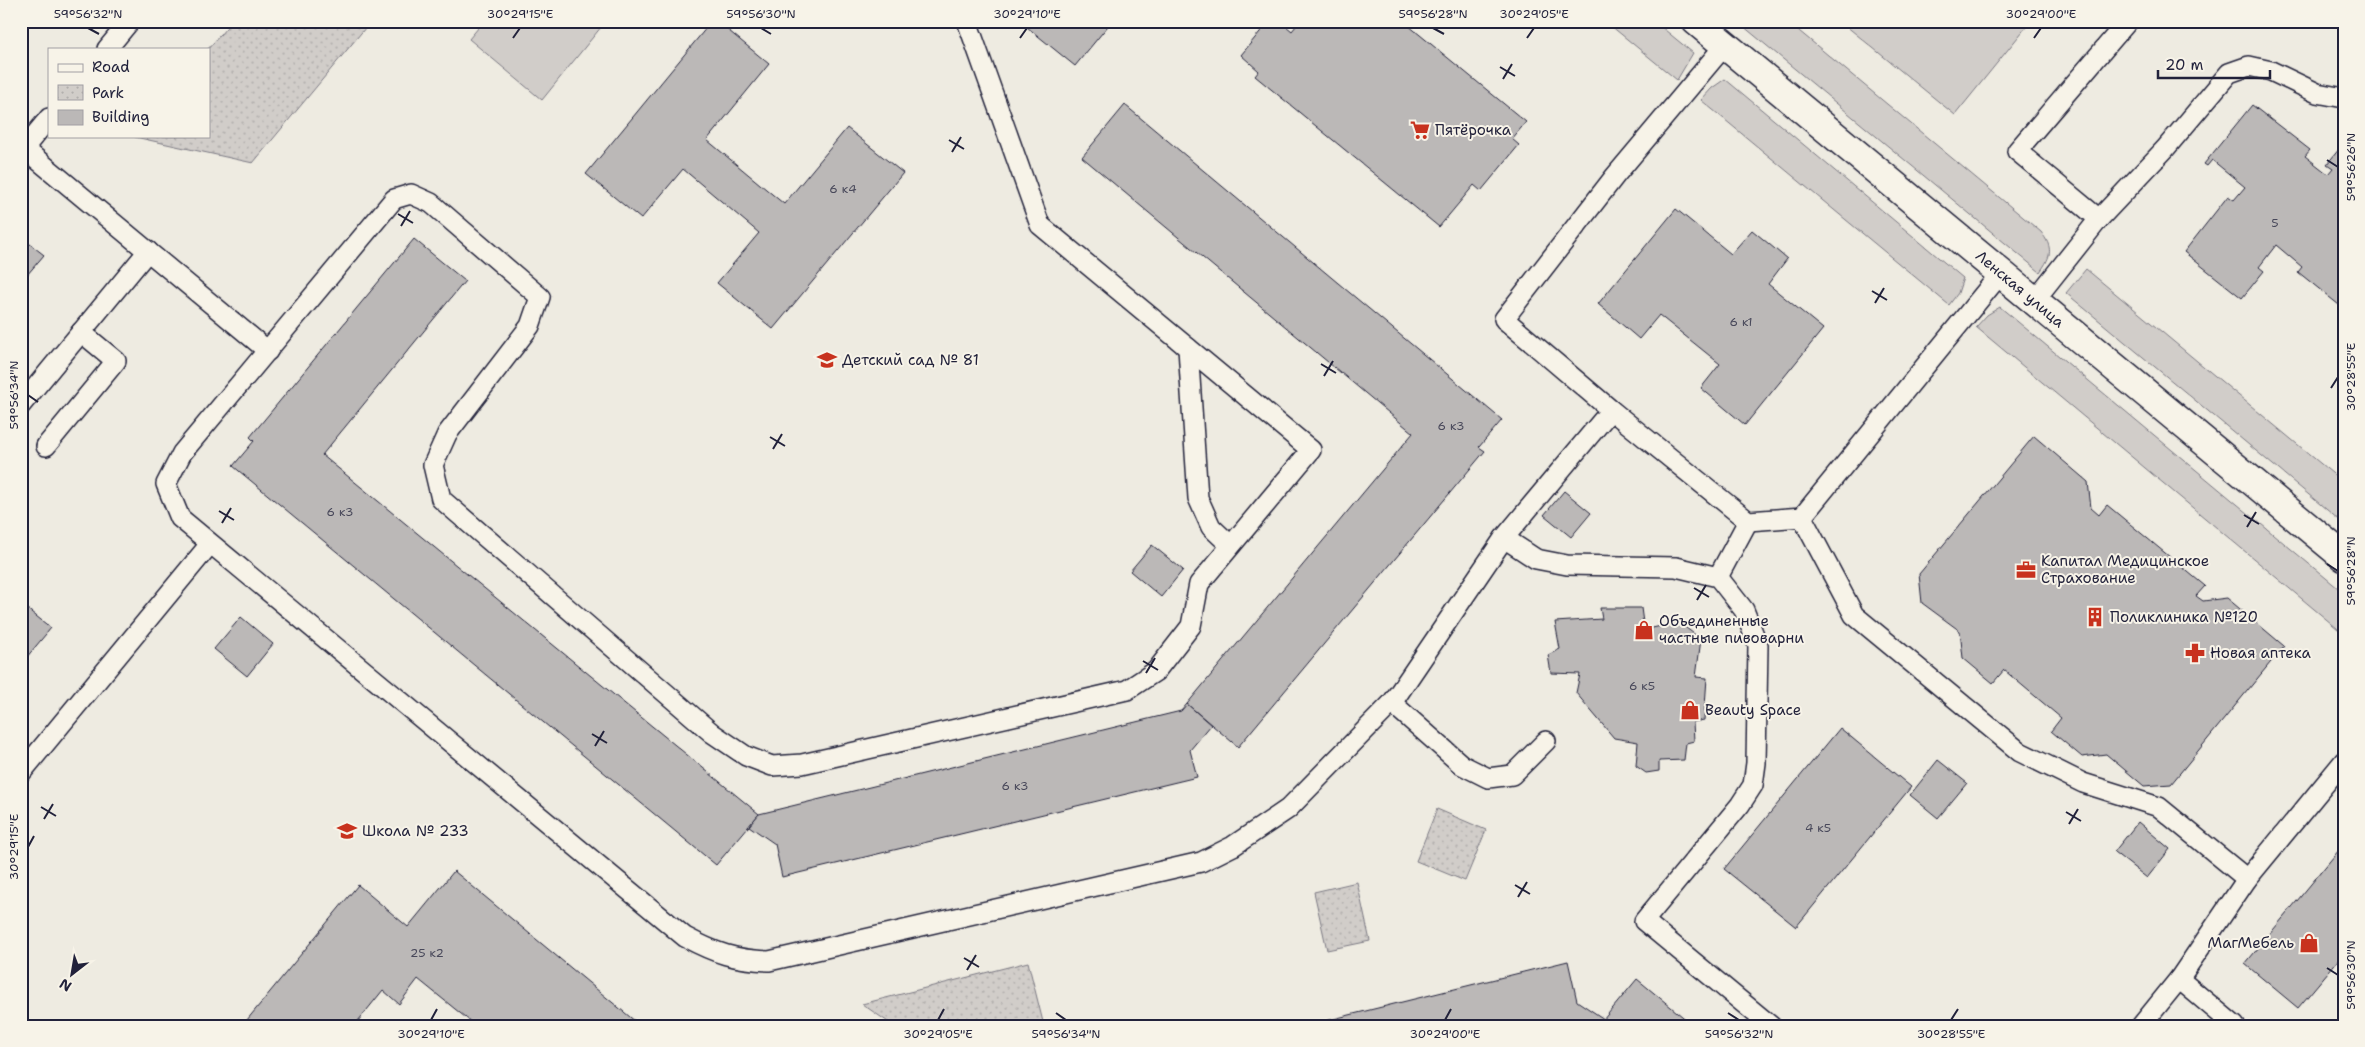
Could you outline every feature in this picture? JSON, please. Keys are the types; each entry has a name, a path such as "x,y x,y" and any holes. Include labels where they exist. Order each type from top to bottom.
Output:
{"street":[{"name":"Ленская улица","path":"1696,21 2344,557"}],"lane":[{"path":"108,48 130,21"},
{"path":"967,21 1040,225 1311,450 1199,584 1191,626 1156,671 1127,690 802,764 772,766 746,756 712,733 441,499 433,464 447,434 530,326 540,297 431,203 411,194 394,199 182,452 166,484 180,518 685,937 713,952 745,960 770,960 1200,862 1233,846 1288,809 1392,703 1504,538 1611,410"},
{"path":"2100,219 2018,151 2128,21"},
{"path":"1725,45 1615,176 1504,318 1611,410 1748,521 1802,517 2001,273"},
{"path":"2034,301 2100,219 2165,149 2229,73 2248,66 2271,71 2317,93 2344,98"},
{"path":"48,119 22,147 268,351"},
{"path":"21,405 148,251"},
{"path":"46,446 116,361 81,332"},
{"path":"1188,348 1198,498 1211,527 1230,545"},
{"path":"1802,517 1854,615 2020,752 2083,783 2159,807 2248,879"},
{"path":"1718,577 1748,521"},
{"path":"1504,538 1536,559 1568,565 1676,567 1718,577 1744,610 1758,645 1756,763 1753,784 1740,805 1644,921 1771,1026"},
{"path":"21,773 210,544"},
{"path":"1392,703 1462,766 1488,778 1512,775 1546,740"},
{"path":"2141,1026 2179,979 2248,879 2344,761"},
{"path":"2179,979 2235,1026"}],"green space":[{"path":"232,21 371,21 253,163 140,138 210,138 209,48"},
{"path":"484,21 606,21 542,100 469,39"},
{"path":"1605,21 1654,21 1693,53 1677,80"},
{"path":"1737,21 1787,21 2041,232 2048,243 2050,252 2040,272"},
{"path":"1840,21 2031,21 1955,115"},
{"path":"1725,79 1963,278 1958,293 1949,305 1701,100 1712,88"},
{"path":"2086,269 2344,483 2344,524 2066,293"},
{"path":"2000,307 2344,593 2344,634 1976,327 1987,315"},
{"path":"1437,809 1486,830 1465,881 1416,861"},
{"path":"1357,882 1370,941 1327,950 1314,892"},
{"path":"1028,962 1044,1026 894,1026 862,1004"}],"building":[{"path":"712,21 717,21 769,64 707,140 784,204 847,128 903,173 773,329 717,283 759,233 683,169 641,219 586,174"},
{"path":"1023,21 1112,21 1075,66 1022,23"},
{"name":"Пятёрочка","path":"1269,21 1280,21 1292,31 1300,21 1403,21 1526,122 1512,139 1519,145 1481,191 1474,185 1439,227 1255,76 1259,71 1241,55"},
{"path":"1125,105 1502,420 1479,447 1485,451 1238,747 1187,704 1413,433 1082,157"},
{"path":"2252,105 2310,150 2305,156 2328,174 2333,168 2327,164 2344,143 2344,309 2298,272 2302,267 2276,245 2259,267 2264,271 2242,298 2184,252 2228,196 2234,200 2245,187 2212,160 2207,166 2204,164"},
{"path":"1676,209 1731,254 1752,230 1787,259 1768,284 1823,329 1745,425 1701,388 1720,364 1659,315 1639,339 1598,304"},
{"path":"21,237 44,255 21,282"},
{"path":"414,239 465,281 322,455 759,814 716,865 233,466 254,441 250,437"},
{"name":"Поликлиника №120","path":"2034,436 2088,482 2091,508 2099,515 2107,505 2205,586 2196,596 2203,601 2227,598 2284,646 2171,784 2144,786 2106,754 2082,757 2051,731 2061,718 2004,670 1993,683 1963,658 1960,631 1922,603 1919,574"},
{"path":"1564,491 1591,513 1571,537 1544,515"},
{"path":"1152,545 1183,570 1161,597 1130,571"},
{"path":"21,604 51,628 21,664"},
{"path":"1600,608 1641,608 1644,630 1678,622 1701,639 1696,677 1707,678 1704,720 1693,722 1694,741 1686,743 1684,760 1659,761 1659,771 1646,773 1636,766 1638,742 1614,738 1576,693 1580,674 1551,673 1548,655 1560,649 1555,622 1602,619"},
{"path":"241,617 273,644 247,676 214,649"},
{"path":"1187,704 1211,725 1190,750 1197,777 782,877 775,844 749,826 759,814 1181,711"},
{"path":"1840,728 1911,787 1796,927 1724,869"},
{"path":"1938,760 1967,783 1938,818 1910,795"},
{"path":"2138,822 2170,849 2147,878 2114,852"},
{"path":"2344,844 2344,953 2298,1008 2245,964"},
{"path":"454,871 636,1022 633,1026 476,1026 418,979 399,1004 383,990 354,1026 242,1026 358,885 408,927"},
{"path":"1568,961 1577,1001 1604,1019 1598,1026 1305,1026"},
{"path":"1637,979 1694,1026 1598,1026"}],"place":[{"name":"Пятёрочка","path":"1420,130"},
{"name":"Детский сад № 81","path":"827,360"},
{"name":"Капитал Медицинское Страхование","path":"2026,570"},
{"name":"Поликлиника №120","path":"2095,617"},
{"name":"Объединенные частные пивоварни","path":"1644,630"},
{"name":"Новая аптека","path":"2195,653"},
{"name":"Beauty Space","path":"1690,710"},
{"name":"Школа № 233","path":"347,831"},
{"name":"МагМебель","path":"2309,943"}]}
